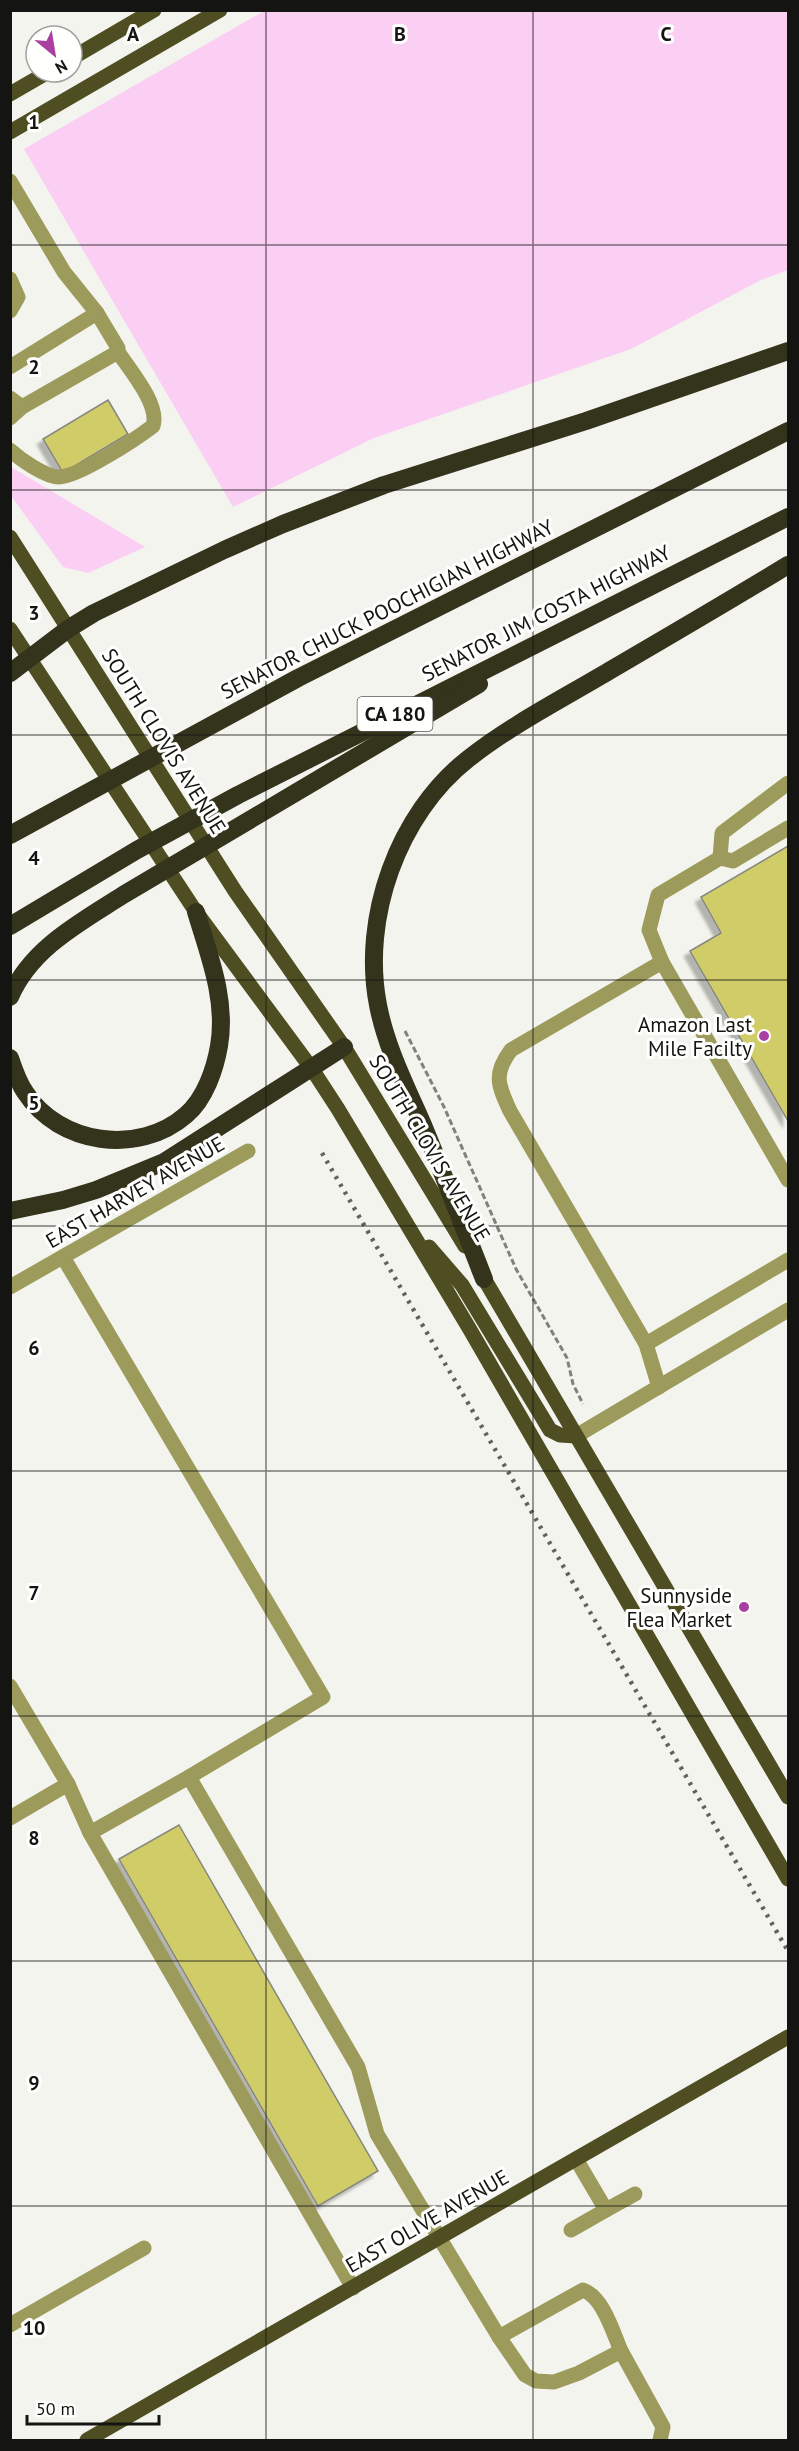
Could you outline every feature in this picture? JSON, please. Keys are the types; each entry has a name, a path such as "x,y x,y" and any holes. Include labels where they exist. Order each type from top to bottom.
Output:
{"highway":[{"path":"10,673 69,629 142,588 224,550 374,489 586,421 789,351"},
{"name":"SENATOR CHUCK POOCHIGIAN HIGHWAY","path":"10,835 298,678 789,430"},
{"name":"SENATOR JIM COSTA HIGHWAY","path":"10,926 137,850 238,795 789,517"},
{"path":"484,1279 392,1052 378,1005 374,977 376,924 386,884 400,848 428,800 467,759 537,714 789,565"},
{"path":"10,997 17,981 46,948 123,895 615,604"},
{"path":"10,1058 25,1092 36,1106 71,1131 107,1140 145,1137 167,1128 187,1114 209,1081 216,1060 221,1026 218,984 196,912"},
{"path":"10,1211 63,1200 96,1190 164,1162 344,1047"}],"main road":[{"path":"84,51 154,10"},
{"path":"10,132 220,10"},
{"path":"10,94 27,84"},
{"name":"SOUTH CLOVIS AVENUE","path":"10,537 235,891 344,1047 484,1279 789,1797"},
{"path":"10,629 196,912 312,1069 403,1218 789,1879"},
{"path":"403,1218 462,1285 550,1430 560,1435 576,1436"},
{"name":"EAST OLIVE AVENUE","path":"87,2440 789,2037"}],"lane":[{"path":"10,181 64,272 97,313 118,348 118,352 147,396 155,418 153,426 83,469 67,476 56,477 21,460 10,450"},
{"path":"10,279 18,297 10,311"},
{"path":"10,367 97,313"},
{"path":"10,418 16,402 118,352"},
{"path":"720,858 722,833 789,783"},
{"path":"789,828 733,861 720,858 658,896 649,930 662,962 789,1180"},
{"path":"659,1387 646,1344 510,1111 498,1084 501,1064 511,1050 662,962"},
{"name":"EAST HARVEY AVENUE","path":"10,1287 248,1151"},
{"path":"63,1257 323,1697 90,1833"},
{"path":"646,1344 789,1260"},
{"path":"576,1436 789,1310"},
{"path":"10,1686 68,1784 90,1833 353,2288"},
{"path":"189,1777 358,2067 376,2134 499,2337 525,2375 536,2381 554,2382 579,2373 621,2350"},
{"path":"10,1818 68,1784"},
{"path":"576,2159 606,2210"},
{"path":"571,2229 635,2194"},
{"path":"10,2325 144,2248"},
{"path":"499,2337 583,2290 590,2293 599,2305 663,2427 660,2440"}],"path":[{"path":"402,1027 444,1107 516,1269 567,1358 573,1384 583,1404"}],"shaded area":[{"path":"264,11 788,11 788,270 761,280 631,349 374,438 233,507 24,149"},
{"path":"10,467 145,547 88,573 63,567 11,496"}],"building":[{"path":"108,400 128,434 63,473 43,439"},
{"name":"Amazon Last Mile Facilty","path":"788,846 788,1121 690,951 721,933 701,897"},
{"path":"179,1825 378,2171 318,2206 119,1859"}],"railway":[{"path":"322,1153 788,1951"}],"place":[{"name":"Amazon Last Mile Facilty","path":"764,1036"},
{"name":"Sunnyside Flea Market","path":"744,1607"}]}
